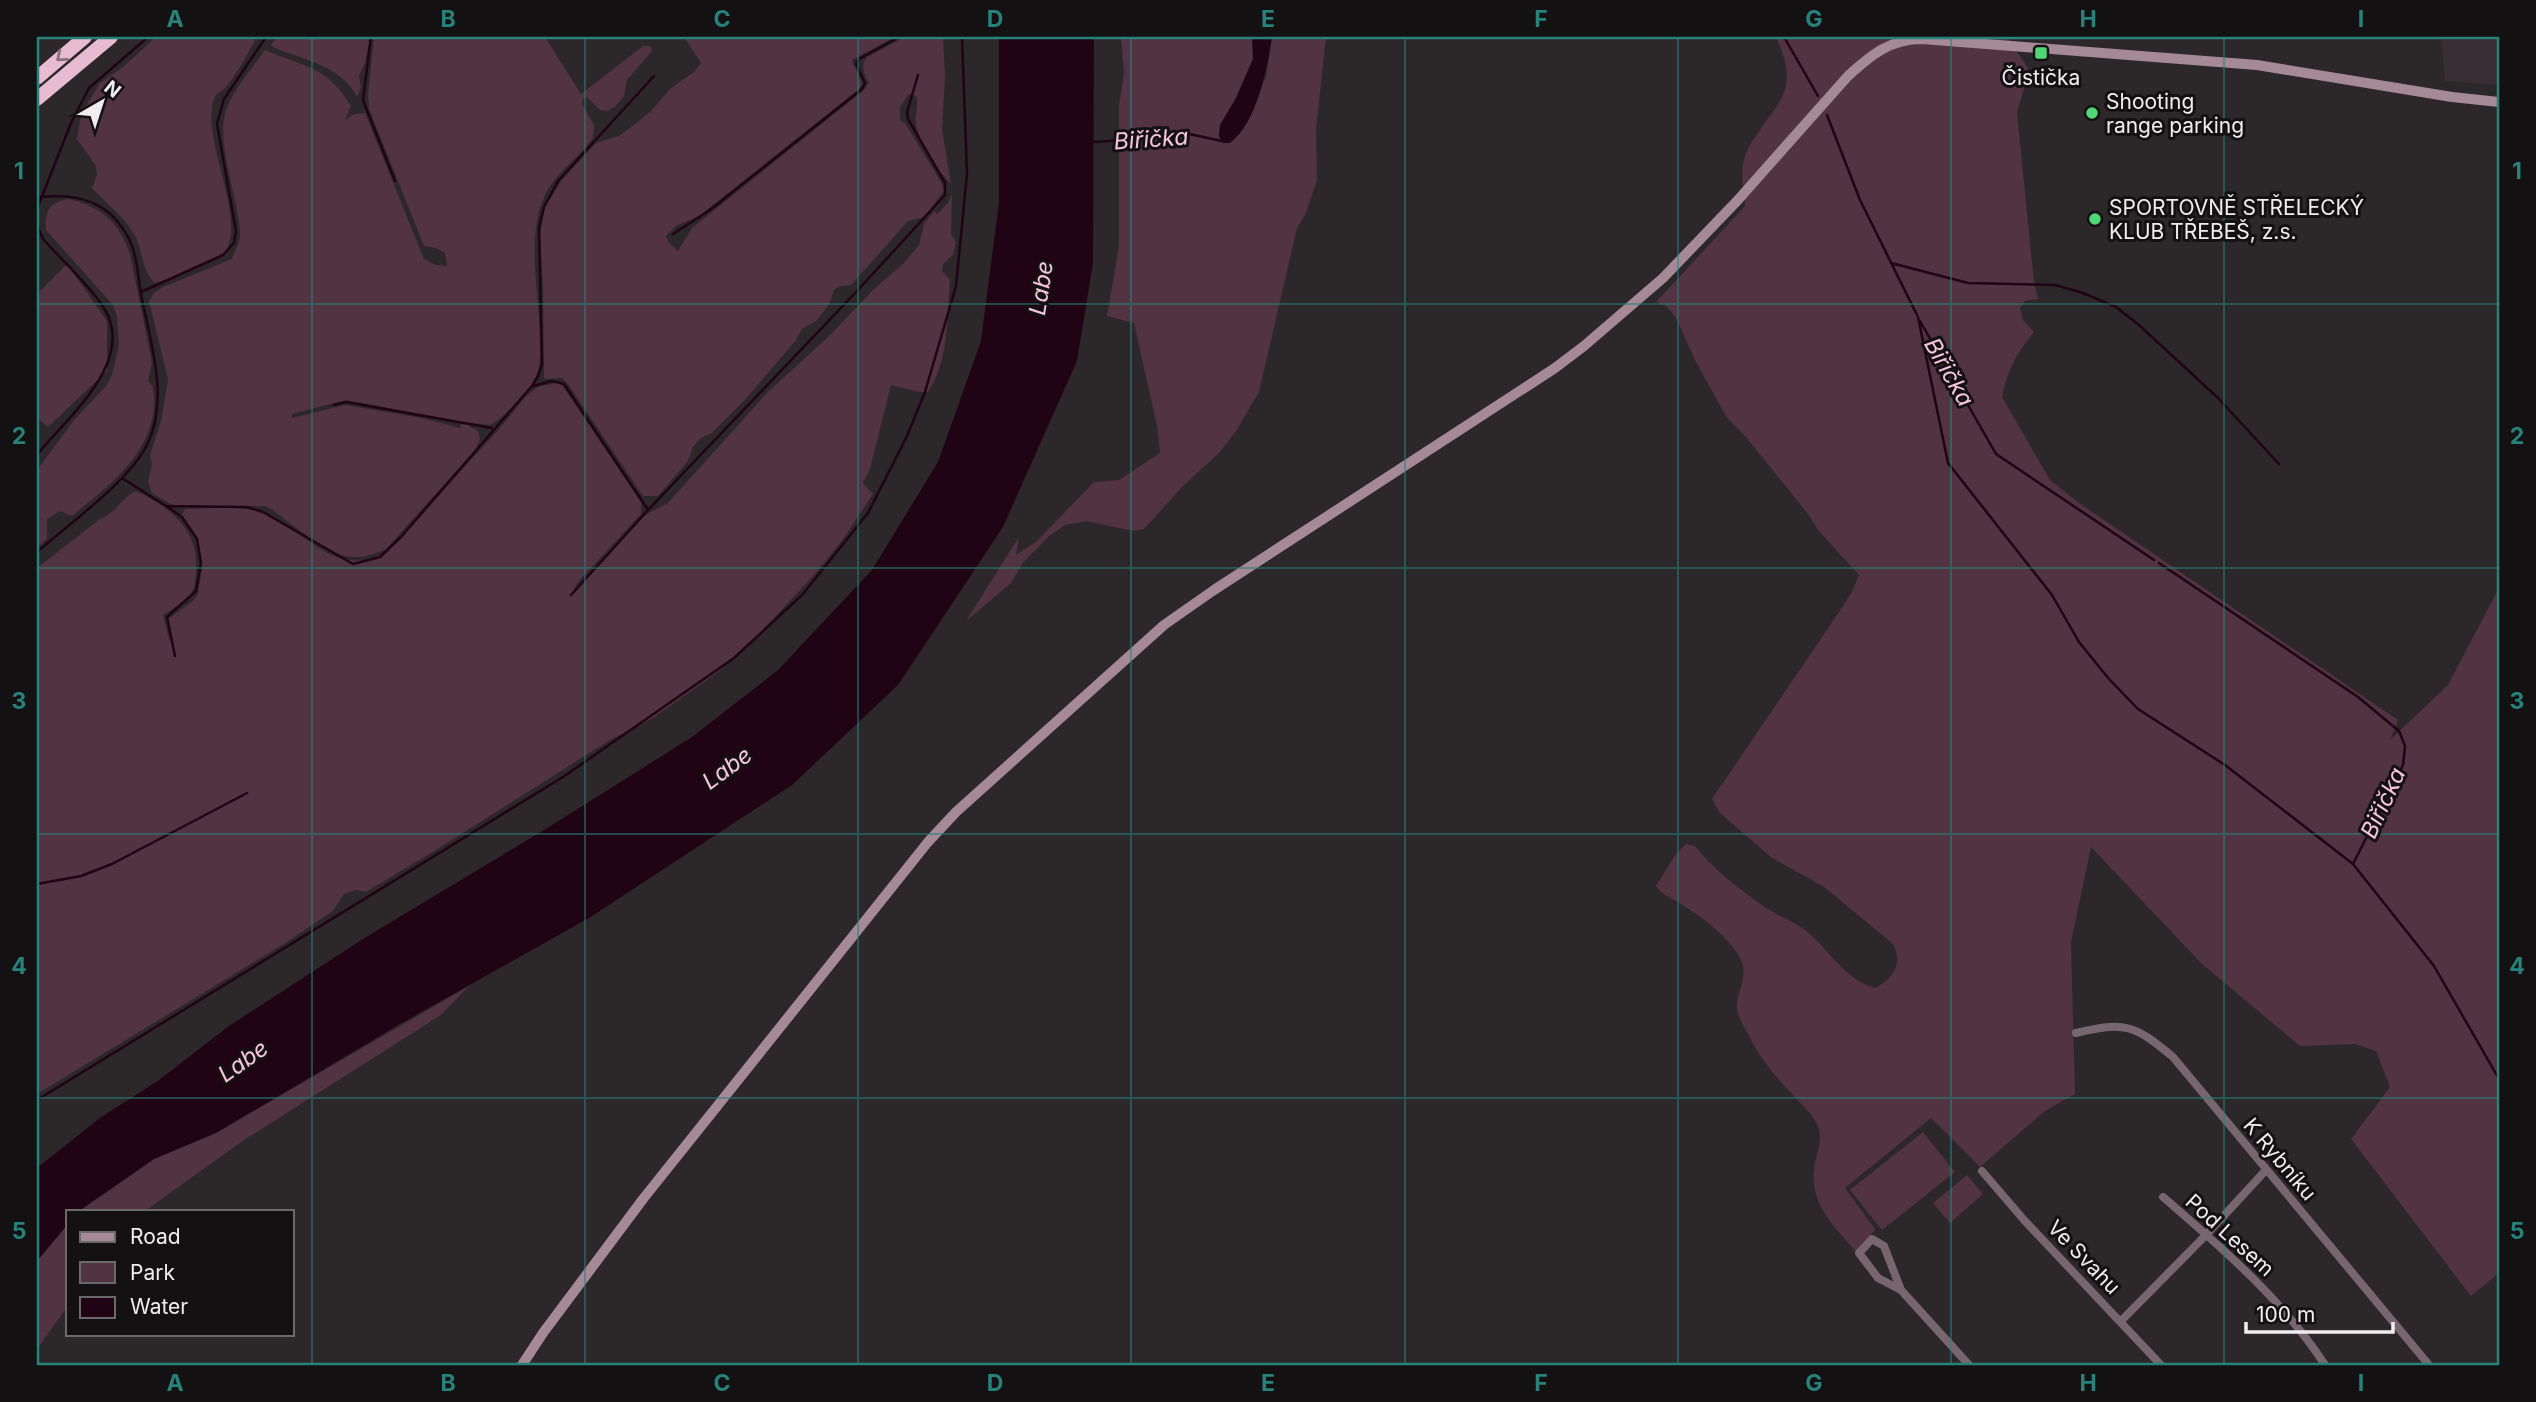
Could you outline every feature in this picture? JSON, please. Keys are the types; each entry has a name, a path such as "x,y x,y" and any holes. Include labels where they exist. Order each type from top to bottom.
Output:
{"highway":[{"path":"37,78 85,37"},
{"path":"37,99 111,37"}],"street":[{"path":"522,1365 643,1199 928,842 963,805 1164,625 1555,368 1614,322 1663,278 1737,201 1849,76 1864,61 1884,48 1905,39 1922,39 2228,62 2499,102"},
{"name":"K Rybníku","path":"2076,1033 2126,1027 2145,1033 2173,1057 2429,1365"},
{"path":"2121,1321 2266,1170"},
{"name":"Ve Svahu","path":"1982,1171 2024,1220 2161,1365"},
{"name":"Pod Lesem","path":"2163,1197 2267,1292 2325,1365"},
{"path":"1901,1290 1884,1246 1872,1239 1859,1253 1878,1278 1901,1290 1969,1365"}],"shaded area":[{"path":"2441,37 2499,37 2499,85 2445,81"}],"green space":[{"path":"156,37 251,37 255,41 233,77 215,97 211,116 228,201 230,239 224,253 173,278 155,283 143,262 132,231 122,217 92,188 97,175 96,166 77,139 80,120 100,83 123,67"},
{"path":"277,37 366,37 369,42 359,76 361,87 357,97 350,86 332,71 271,45"},
{"path":"374,37 545,37 581,94 643,46 650,46 652,51 627,80 624,96 615,107 607,111 600,110 587,97 583,99 582,104 594,125 593,138 555,179 545,195 536,230 535,267 540,354 538,372 533,383 519,401 497,421 490,425 471,423 470,427 478,431 480,439 476,449 386,549 357,557 345,556 322,546 264,506 185,507 170,504 152,493 148,481 152,465 150,455 161,421 168,380 149,301 154,293 163,287 232,259 240,234 225,154 223,123 234,94 265,50 324,75 351,106 345,120 354,114 365,113 424,259 436,265 447,266 445,253 424,246 369,109","holes":["346,400 462,422 460,428 422,418 345,405 292,418 292,414"]},
{"path":"684,37 895,37 852,60 862,84 859,89 699,216 676,226 666,236 668,242 678,251 692,228 864,90 869,83 863,67 867,57 905,37 943,37 945,77 942,129 951,184 922,141 916,125 916,96 909,94 900,107 900,120 905,123 944,191 924,217 908,221 851,285 840,286 834,290 829,305 816,321 802,329 796,340 744,401 712,433 701,438 693,447 688,461 658,496 643,496 568,384 562,378 544,379 540,236 545,207 562,180 596,143 619,136 639,121 670,89 695,71 701,63"},
{"path":"1121,37 1252,37 1253,59 1220,126 1219,136 1223,143 1266,78 1272,37 1326,37 1316,129 1317,180 1306,213 1297,228 1259,392 1236,431 1219,453 1183,486 1144,529 1133,531 1087,521 1065,525 1049,536 1023,563 1011,583 966,621 1019,537 1016,555 1037,541 1094,482 1119,480 1160,453 1157,426 1134,323 1107,316 1119,246 1119,105 1124,73"},
{"path":"1776,37 2007,37 2028,68 2017,112 2038,299 2025,301 2020,308 2023,320 2034,332 2013,362 2002,397 2050,480 2079,503 2398,720 2390,740 2448,685 2499,588 2499,1273 2471,1296 2351,1139 2390,1087 2376,1051 2355,1044 2300,1046 2202,964 2091,847 2071,942 2075,1094 2045,1111 1980,1167 1931,1118 1845,1188 1875,1229 1858,1254 1825,1213 1815,1190 1815,1163 1820,1140 1818,1126 1810,1113 1767,1065 1741,1022 1737,1003 1743,968 1738,954 1716,929 1664,895 1656,886 1675,855 1686,844 1695,846 1716,869 1742,890 1810,934 1856,979 1875,988 1895,970 1897,958 1893,944 1824,887 1772,858 1720,813 1712,799 1839,612 1859,575 1818,530 1745,436 1727,418 1696,362 1676,318 1666,306 1656,302 1745,206 1742,178 1747,151 1781,99 1785,87 1787,74 1784,57"},
{"path":"952,194 951,234 956,242 953,255 943,264 942,271 950,280 943,352 935,380 928,392 891,385 870,469 863,483 873,494 844,538 814,575 757,636 718,672 653,718 610,740 366,892 356,890 344,894 333,911 287,942 37,1094 37,568 111,513 126,497 136,491 148,497 179,520 187,530 196,554 192,592 163,615 170,643 168,619 194,600 198,593 202,569 195,534 181,516 185,509 226,508 258,511 338,558 369,559 388,551 526,396 538,387 560,382 641,502 641,514 577,583 573,591 645,515 668,503 767,393 904,263 919,245 924,224 934,211 937,214 948,203"},
{"path":"68,199 90,206 107,217 120,233 130,254 152,363 148,381 153,387 154,408 150,428 131,462 118,477 72,516 60,511 47,519 47,539 37,547 37,470 74,420 106,386 112,375 119,345 117,317 113,305 46,230 46,217 52,205"},
{"path":"67,264 107,321 107,371 48,427 37,418 37,294"},
{"path":"469,986 441,1015 244,1140 146,1210 80,1210 154,1159 216,1133"},
{"path":"1923,1132 1955,1172 1882,1230 1850,1190"},
{"path":"1967,1175 1983,1194 1950,1223 1933,1203"},
{"path":"66,1226 66,1309 37,1349 37,1261"}],"water":[{"name":"Labe","path":"999,37 1094,37 1093,263 1077,361 1003,527 898,685 792,785 589,918 400,1024 216,1133 154,1159 80,1210 66,1210 66,1226 37,1261 37,1168 100,1118 159,1080 229,1026 363,939 692,737 778,670 872,570 938,462 981,341 999,202"},
{"path":"1252,37 1272,37 1264,79 1247,122 1230,143 1223,143 1219,136 1220,125 1236,98 1253,59"}],"waterway":[{"path":"37,209 71,123 89,88 148,37"},
{"path":"141,292 223,255 234,243 236,231 217,124 224,99 266,37"},
{"path":"371,37 363,100 395,181"},
{"path":"673,234 710,210 862,89 865,83 856,64 859,59 899,37"},
{"path":"37,1100 563,777 734,658 802,595 868,513 907,436 925,392 956,286 967,174 962,37"},
{"name":"Biřička","path":"1784,37 1818,96"},
{"path":"533,386 552,381 564,384 648,510 945,195 945,183 908,119 907,112 918,75"},
{"path":"122,478 166,506 247,507 263,512 353,564 380,557 401,537 538,376 542,364 539,227 544,207 558,181 654,76"},
{"name":"Biřička","path":"1827,115 1860,200 1917,315"},
{"name":"Biřička","path":"1090,141 1189,134 1222,141 1224,139"},
{"path":"37,197 65,196 82,199 100,206 119,223 136,258 158,389 154,427 138,459 112,488 37,552"},
{"path":"37,225 43,239 99,300 112,328 112,348 94,388 37,455"},
{"path":"1891,263 1968,283 2055,285 2116,307 2218,398 2279,464"},
{"path":"1918,317 1948,463 2052,595 2079,642 2138,709 2225,765 2353,864"},
{"name":"Biřička","path":"1920,321 1996,454 2154,560"},
{"path":"334,405 346,402 492,428"},
{"path":"166,506 182,517 197,539 201,563 196,591 167,617 175,656"},
{"path":"571,595 648,510"},
{"name":"Biřička","path":"2159,563 2358,697 2399,731 2405,746 2403,765 2353,864 2434,966 2499,1079"},
{"path":"37,884 81,876 112,864 247,793"}],"place":[{"name":"Čistička","path":"2041,53"},
{"name":"Shooting range parking","path":"2092,113"},
{"name":"SPORTOVNĚ STŘELECKÝ KLUB TŘEBEŠ, z.s.","path":"2095,219"}]}
